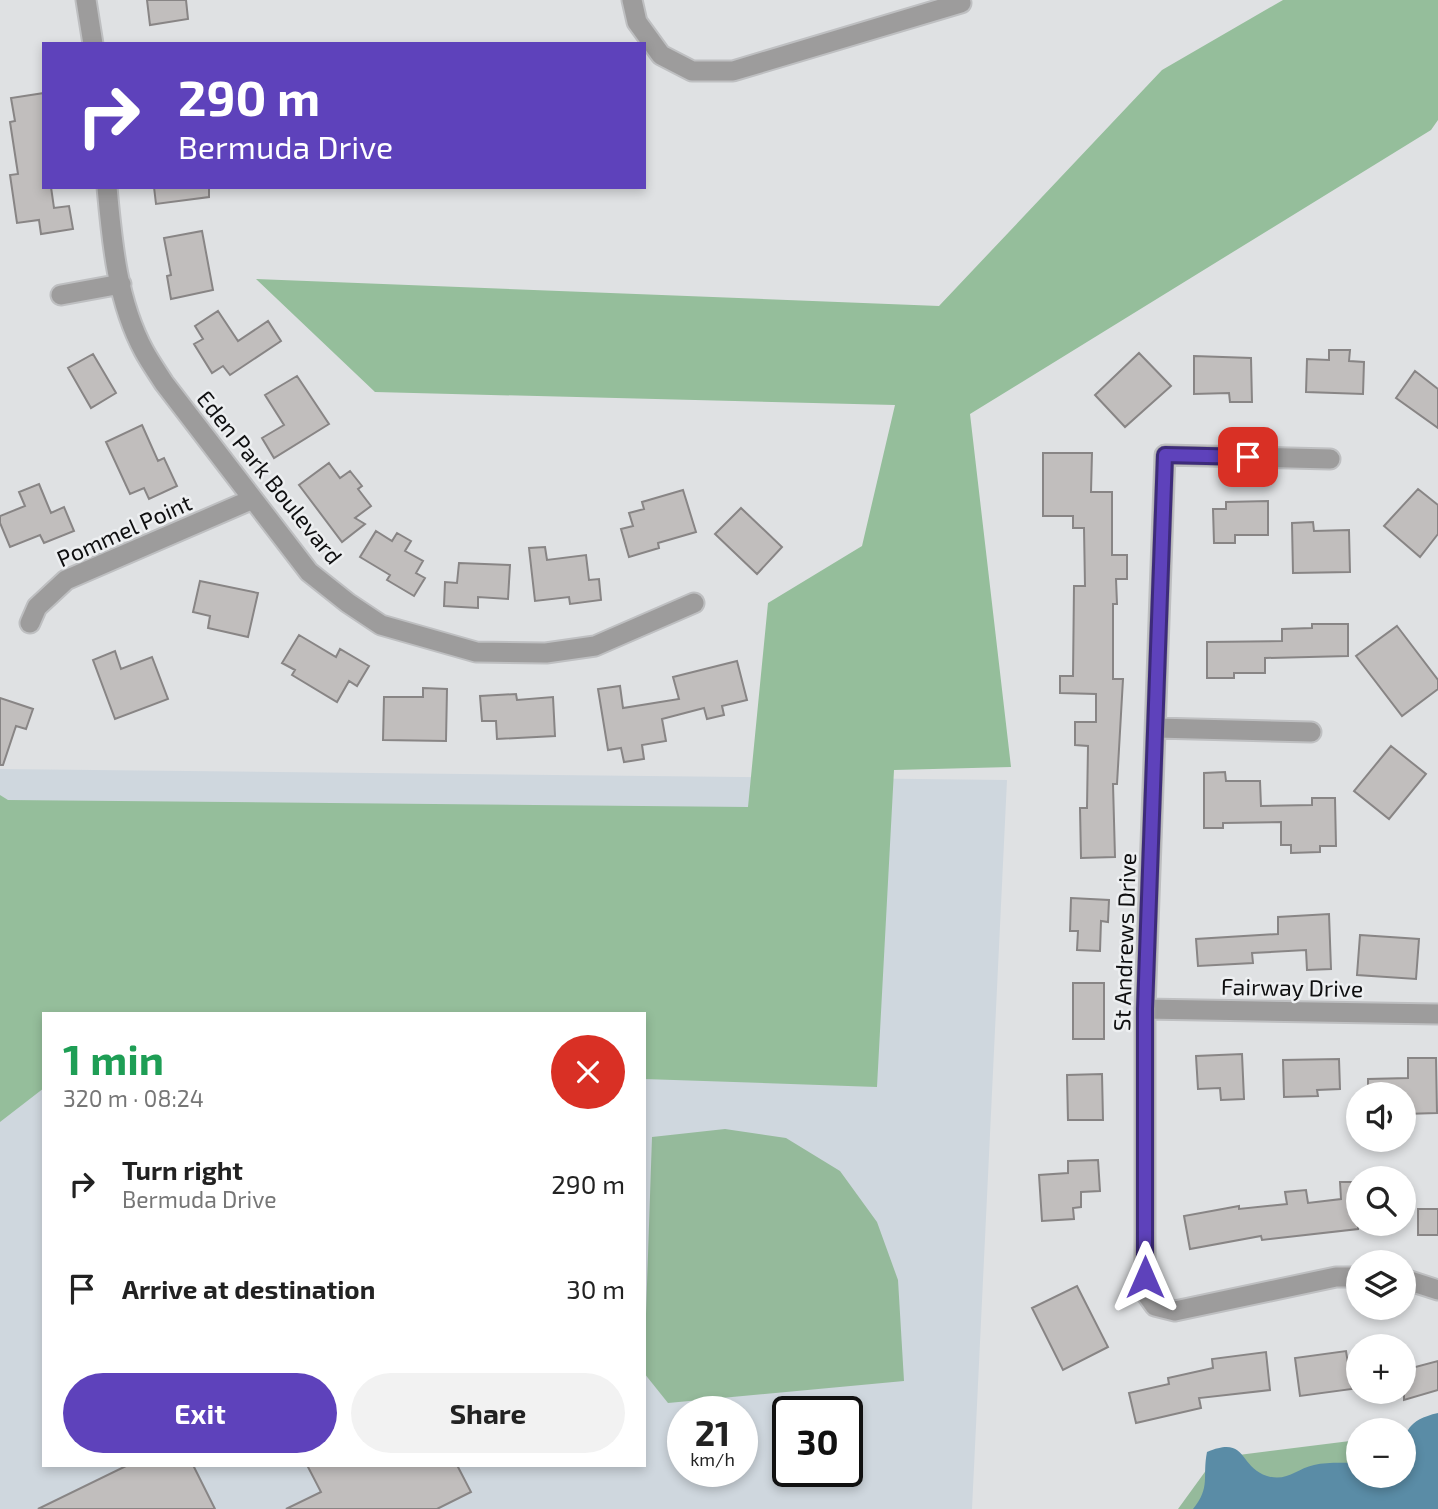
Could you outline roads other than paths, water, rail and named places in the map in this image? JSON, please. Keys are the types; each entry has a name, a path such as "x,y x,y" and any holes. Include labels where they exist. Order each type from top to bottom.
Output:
{"street":[{"path":"86,0 93,42"},
{"path":"632,0 637,22 661,55 692,71 733,71 961,4"},
{"name":"Eden Park Boulevard","path":"107,189 113,256 126,306 143,349 164,383 309,572 348,603 381,625 476,652 545,653 595,646 694,603"},
{"path":"61,295 121,285"},
{"name":"St Andrews Drive","path":"1330,459 1165,455 1145,1009 1145,1292 1156,1306 1175,1311 1346,1277"},
{"name":"Pommel Point","path":"30,623 37,607 65,580 253,499"},
{"path":"1156,728 1311,732"},
{"name":"Fairway Drive","path":"1145,1009 1438,1014"},
{"path":"1416,1283 1438,1290"}],"water":[{"path":"1438,1413 1438,1509 1193,1509 1204,1488 1207,1452 1230,1447 1242,1454 1258,1472 1267,1476 1286,1476 1324,1463 1346,1463 1346,1488 1416,1488 1416,1422"}]}
